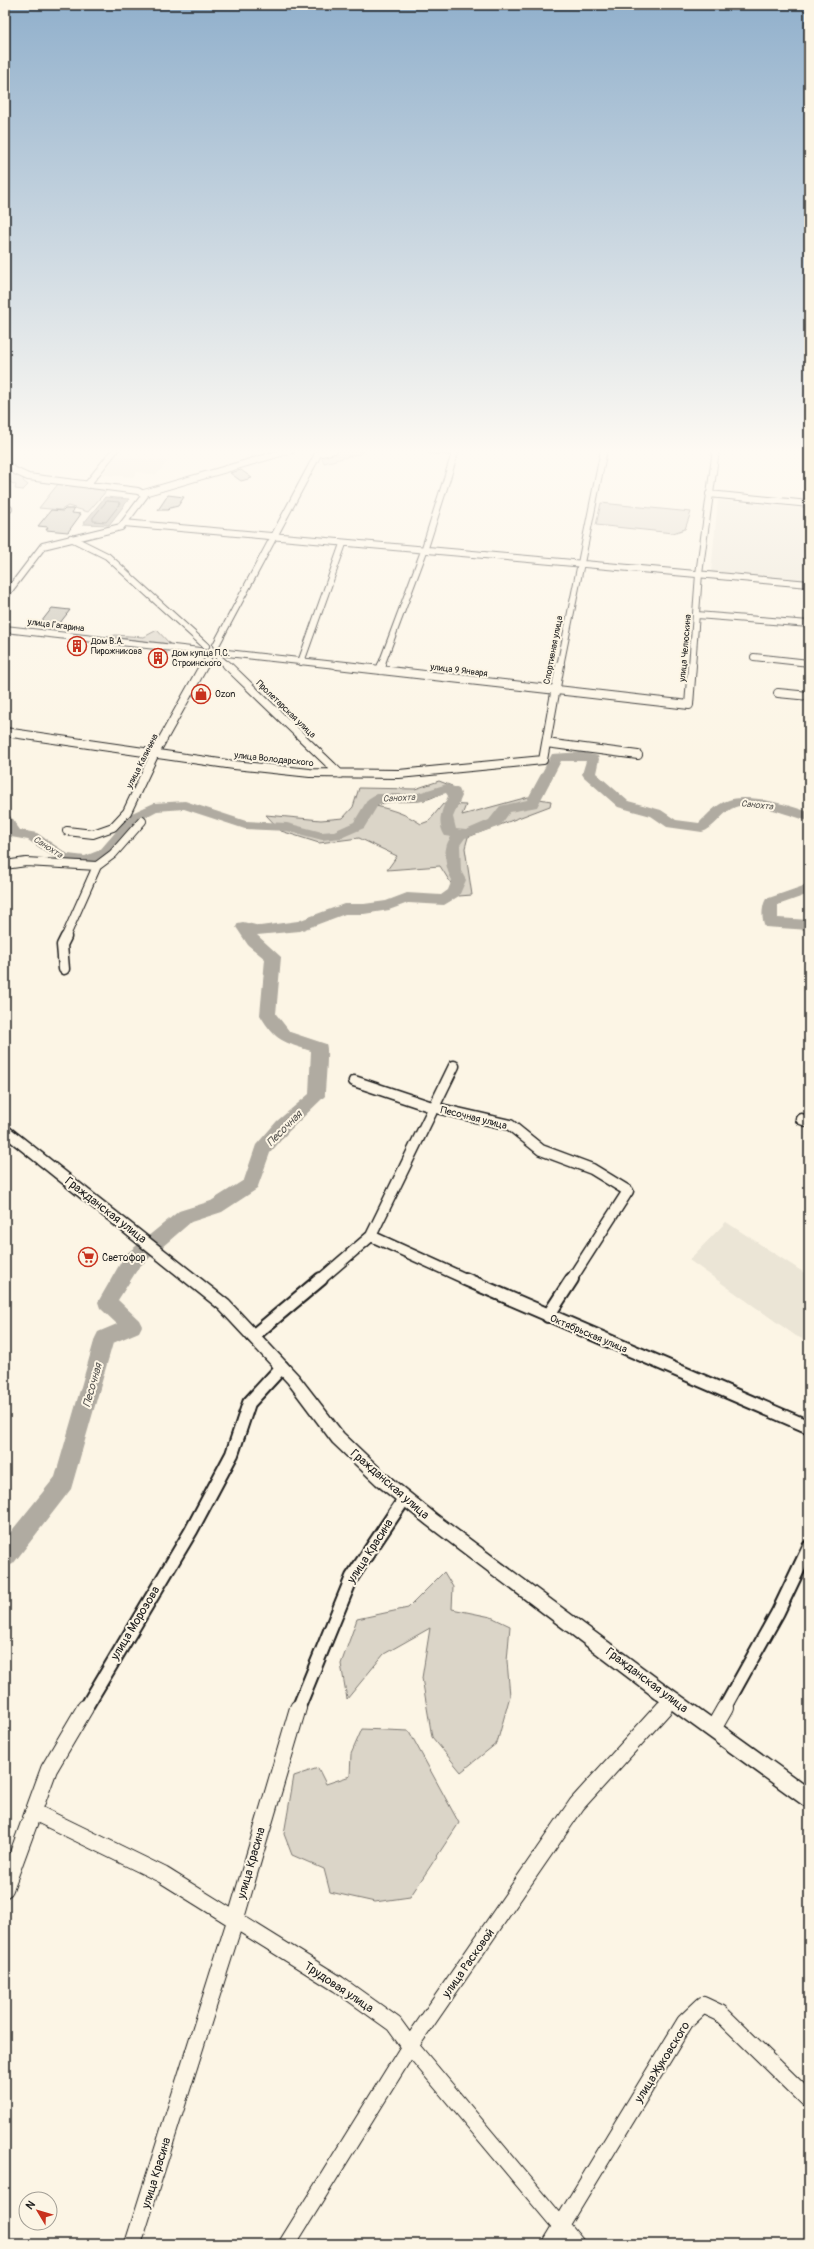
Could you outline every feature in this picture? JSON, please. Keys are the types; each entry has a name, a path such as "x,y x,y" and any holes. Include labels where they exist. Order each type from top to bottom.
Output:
{"street":[{"path":"5,596 36,555"},
{"path":"105,555 203,649 202,657 208,659 220,658 227,653 226,649 216,645 264,555"},
{"path":"301,662 339,555"},
{"path":"380,670 423,555"},
{"path":"468,555 809,584"},
{"name":"Спортивная улица","path":"543,760 555,690 582,555"},
{"name":"улица Челюскина","path":"689,705 701,555"},
{"path":"697,614 809,624"},
{"name":"улица Гагарина","path":"5,628 203,649 216,645"},
{"name":"улица 9 Января","path":"227,653 689,705"},
{"path":"754,656 809,662"},
{"name":"Пролетарская улица","path":"220,658 340,774"},
{"name":"улица Калинина","path":"67,831 93,834 113,827 127,812 155,753 208,659"},
{"path":"778,693 809,696"},
{"name":"улица Володарского","path":"5,732 257,767 340,774 399,774 543,760"},
{"path":"546,744 638,755"},
{"path":"64,969 65,963 62,945 96,866 113,854 142,821"},
{"path":"5,865 38,862 96,866"},
{"path":"253,1336 371,1236 432,1107 454,1066"},
{"name":"Песочная улица","path":"354,1081 432,1107 510,1124 541,1150 592,1169 628,1191 548,1316"},
{"name":"Гражданская улица","path":"5,1130 151,1245 224,1305 282,1367 338,1438 381,1479 404,1498 672,1699 809,1799"},
{"name":"Октябрьская улица","path":"371,1236 548,1316 809,1427"},
{"name":"улица Морозова","path":"5,1889 49,1769 191,1531 232,1454 249,1403 282,1367"},
{"name":"улица Красина","path":"133,2244 235,1921 294,1718 352,1577 404,1498"},
{"path":"713,1729 778,1612 804,1570 809,1547"},
{"name":"улица Расковой","path":"287,2244 410,2046 577,1804 672,1699"},
{"name":"Трудовая улица","path":"34,1812 163,1875 338,1984 394,2024 410,2046 576,2244"},
{"name":"улица Жуковского","path":"550,2244 685,2022 703,2005 720,2013 809,2100"}],"shaded area":[{"path":"713,555 809,555 809,581 711,572"},
{"path":"157,630 170,644 110,637 115,635 144,637"},
{"path":"439,781 452,786 441,794 432,798 413,802 387,803 376,806 399,813 421,824 429,821 443,804 466,805 462,815 528,797 551,801 550,806 468,837 465,848 472,895 459,896 440,866 387,870 397,856 359,838 319,843 281,831 266,815 321,820 343,818 353,807 359,788 415,789"},
{"path":"726,1222 809,1276 809,1342 796,1336 689,1260"},
{"path":"444,1572 453,1587 452,1609 491,1617 510,1626 507,1661 510,1696 497,1743 461,1772 432,1737 422,1678 430,1628 384,1654 347,1699 341,1664 357,1619 408,1608"},
{"path":"362,1729 409,1731 459,1823 410,1897 375,1902 330,1892 324,1869 292,1855 284,1834 294,1776 318,1768 326,1784 350,1776 351,1754"}],"building":[{"path":"52,608 70,610 56,628 38,626"},
{"name":"Дом купца П.С. Строинского","path":"156,652 167,653 161,664 150,663"}],"waterway":[{"name":"Санохта","path":"5,819 16,834 32,836 64,858 86,861 105,853 137,816 154,807 185,805 245,825 287,827 322,836 336,835 359,825 373,802 381,797 416,798 447,788 454,792 455,796 446,817 450,833 468,834 495,823 501,812 509,807 532,804 557,757 582,756 593,759 589,774 623,804 656,813 672,824 702,828 727,805 748,802 770,805 809,817"},
{"name":"Песочная","path":"5,1556 64,1482 105,1338 132,1326 107,1302 132,1261 185,1216 216,1207 251,1184 262,1150 283,1126 317,1096 317,1068 320,1048 284,1036 268,1015 273,957 253,941 243,927 260,931 300,926 344,909 364,909 389,905 407,898 444,900 454,893 459,880 454,871 453,844 461,834"},
{"name":"Санохта","path":"809,889 771,902 770,923 809,925"}],"place":[{"name":"Дом В.А. Пирожникова","path":"77,646"},
{"name":"Дом купца П.С. Строинского","path":"158,658"},
{"name":"Ozon","path":"201,694"},
{"name":"Светофор","path":"88,1257"}]}
